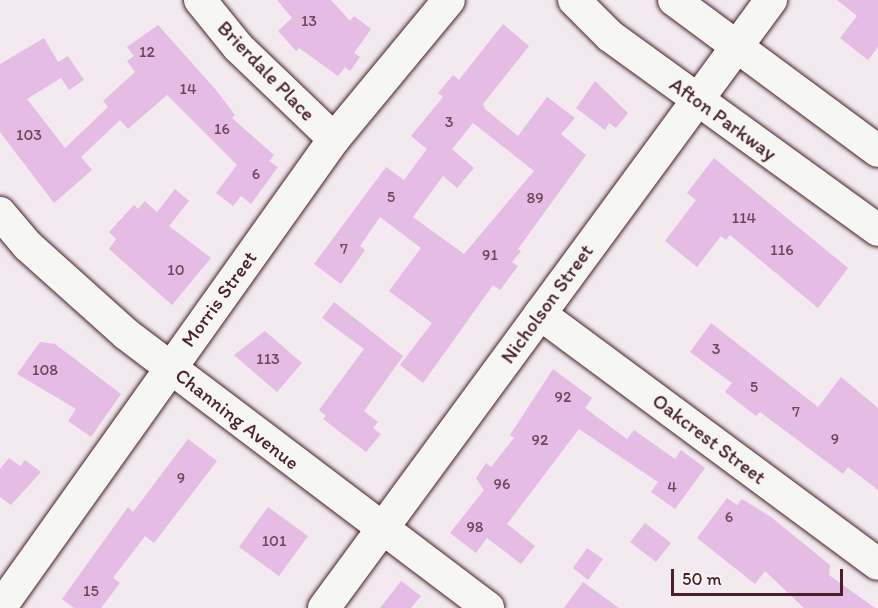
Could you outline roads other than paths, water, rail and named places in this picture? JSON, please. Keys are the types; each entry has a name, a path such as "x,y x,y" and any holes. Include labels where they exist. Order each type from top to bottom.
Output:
{"street":[{"name":"Brierdale Place","path":"201,0 238,47 334,139"},
{"name":"Morris Street","path":"5,590 170,367 334,139 449,0"},
{"name":"Afton Parkway","path":"574,0 610,36 696,101 878,230"},
{"path":"674,0 735,48 878,151"},
{"name":"Nicholson Street","path":"324,608 771,0"},
{"name":"Channing Avenue","path":"0,213 83,298 381,530 488,608"},
{"name":"Oakcrest Street","path":"540,314 878,564"}]}
